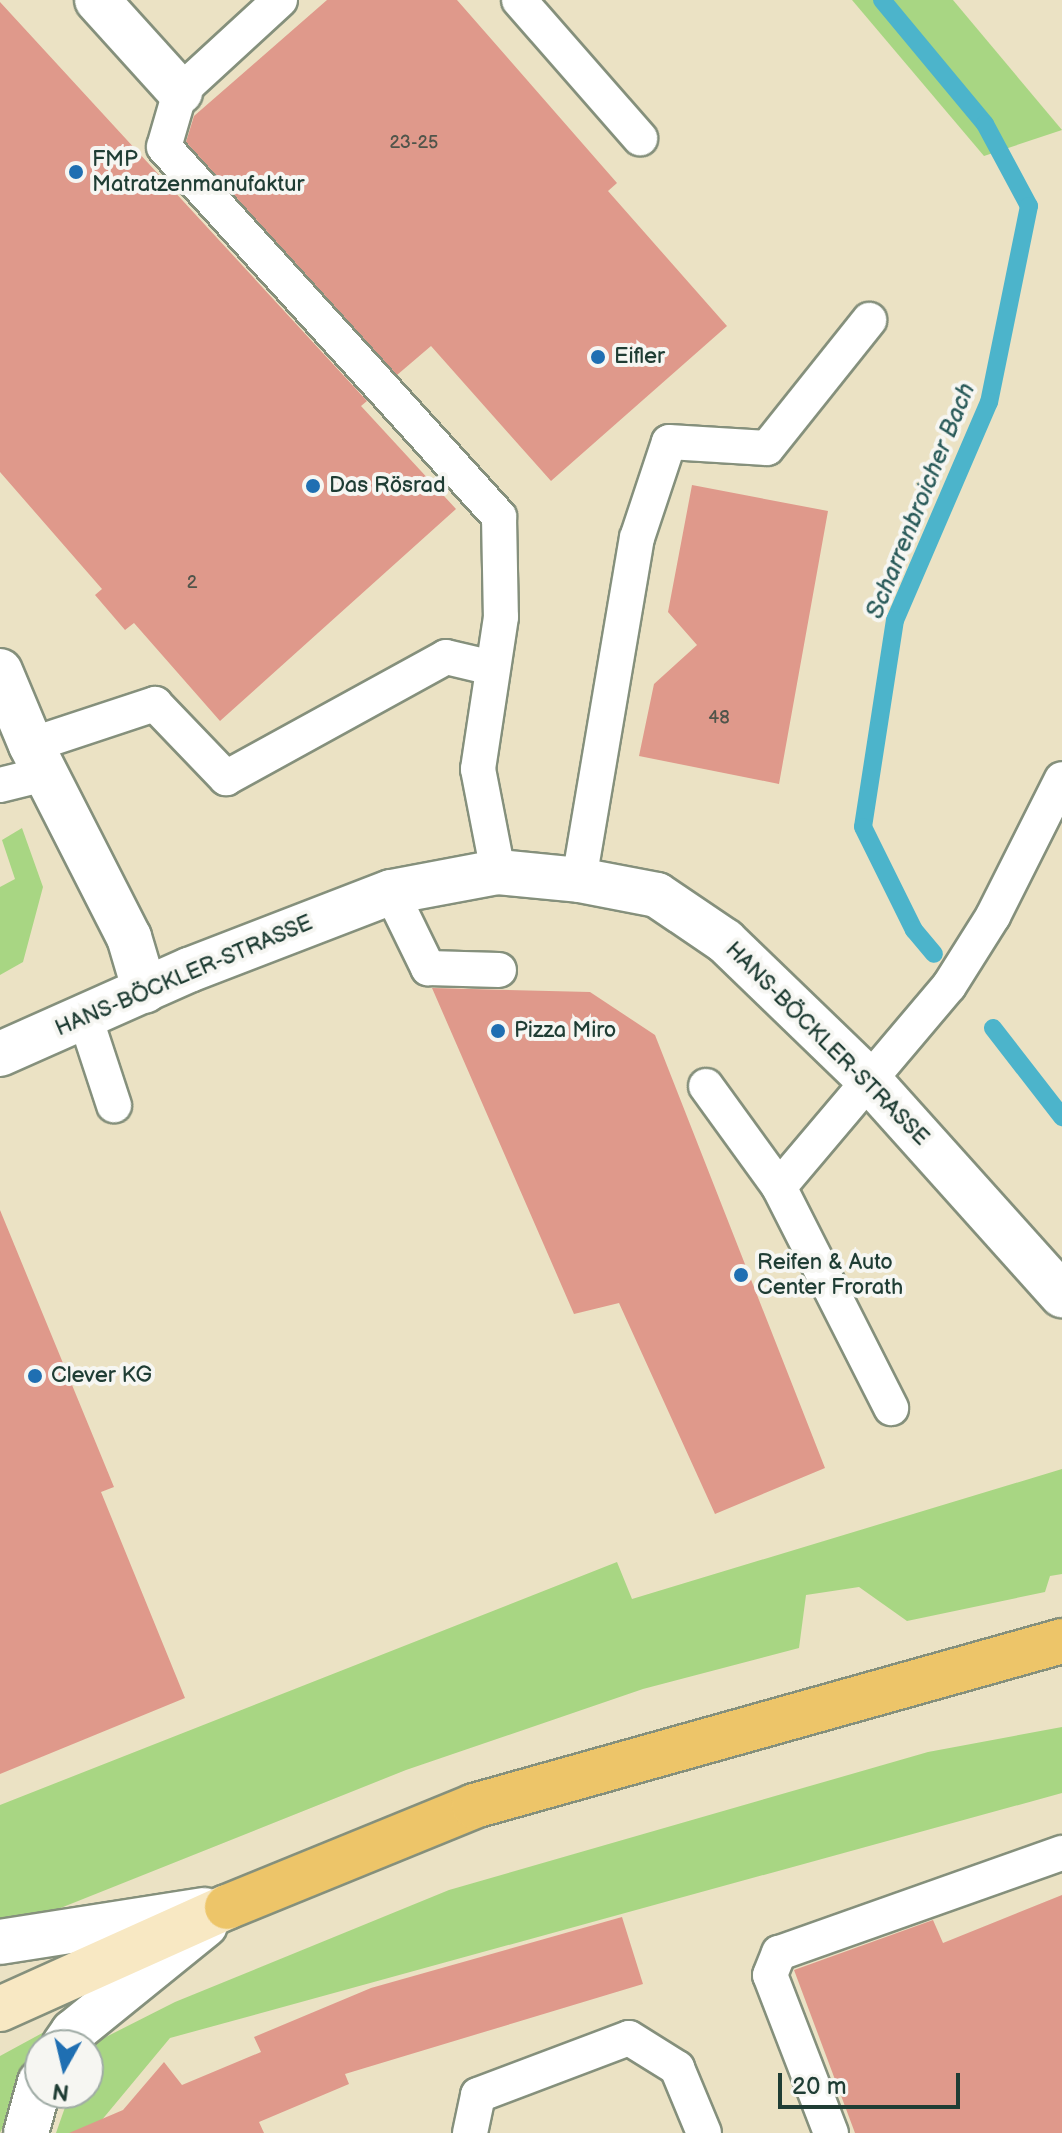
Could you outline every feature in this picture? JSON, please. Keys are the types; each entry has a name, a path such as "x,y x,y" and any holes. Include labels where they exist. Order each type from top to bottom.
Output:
{"highway":[{"path":"227,1907 474,1806 1062,1641"}],"main road":[{"path":"0,2009 227,1907"}],"street":[{"path":"97,0 180,92"},
{"path":"0,671 40,759 129,937 145,991"},
{"name":"HANS-BÖCKLER-STRASSE","path":"0,1054 145,991 391,892 498,872 579,880 657,895 725,941 870,1081 1062,1295"},
{"path":"0,1942 227,1907"},
{"path":"77,2029 227,1907"},
{"path":"26,2133 33,2109"}],"lane":[{"path":"280,0 180,92 164,147 499,517 501,617 478,769 498,872"},
{"path":"519,0 640,138"},
{"path":"579,880 637,538 669,442 767,448 869,320"},
{"path":"0,785 40,759 155,704 226,778 446,657 493,668"},
{"path":"779,1187 949,986 993,916 1062,779"},
{"path":"391,892 428,968 499,970"},
{"path":"85,1017 114,1105"},
{"path":"706,1086 779,1187 891,1408"},
{"path":"831,2133 770,1975 779,1953 1062,1853"},
{"path":"470,2133 478,2095 629,2038 677,2068 704,2133"}],"green space":[{"path":"852,0 953,0 1062,130 984,156"},
{"path":"22,828 43,887 23,962 0,975 0,887 15,879 2,840"},
{"path":"1062,1469 1062,1574 1050,1576 1045,1592 907,1621 859,1587 806,1595 799,1648 643,1689 406,1770 48,1913 0,1925 0,1805 617,1562 632,1599"},
{"path":"1062,1727 1062,1793 170,2038 91,2133 56,2133 64,2109 104,2109 104,2038 175,2002 449,1890 928,1752"},
{"path":"24,2043 24,2080 0,2133 0,2056"}],"building":[{"path":"327,0 457,0 617,183 608,191 727,326 551,481 431,346 397,375 186,142 194,116"},
{"path":"0,2 367,401 361,406 456,509 220,721 134,623 125,630 95,595 102,589 0,472"},
{"path":"692,485 828,511 779,784 639,756 654,684 697,645 668,612"},
{"path":"432,988 590,992 655,1035 825,1468 715,1514 619,1303 574,1314"},
{"path":"0,1210 114,1487 101,1492 185,1698 0,1774"},
{"path":"1062,1895 1062,2133 855,2133 794,1970 933,1920 943,1943"},
{"path":"622,1917 643,1984 345,2074 349,2084 259,2122 264,2133 69,2133 123,2110 164,2062 182,2085 261,2052 254,2037 371,1988"}],"waterway":[{"name":"Scharrenbroicher Bach","path":"882,0 985,124 1029,206 989,402 895,620 863,827 914,930 934,954"},
{"name":"Scharrenbroicher Bach","path":"993,1028 1062,1117"}],"place":[{"name":"FMP Matratzenmanufaktur","path":"76,172"},
{"name":"Eifler","path":"598,357"},
{"name":"Das Rösrad","path":"313,486"},
{"name":"Pizza Miro","path":"498,1031"},
{"name":"Reifen & Auto Center Frorath","path":"741,1275"},
{"name":"Clever KG","path":"35,1376"}]}
